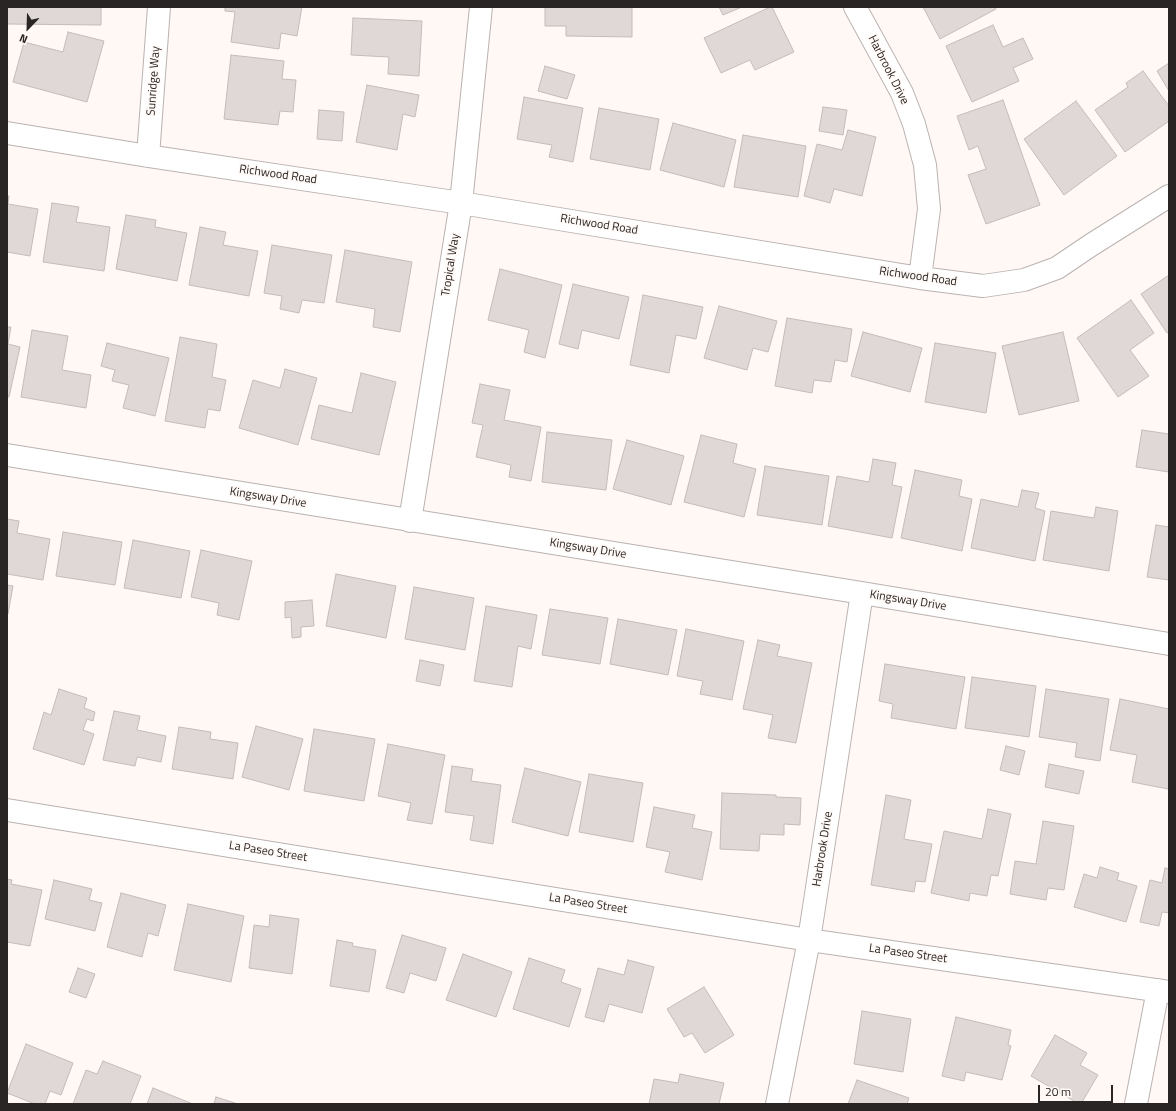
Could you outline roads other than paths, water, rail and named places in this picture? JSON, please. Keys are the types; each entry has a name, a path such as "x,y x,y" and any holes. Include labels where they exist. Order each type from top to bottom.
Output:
{"street":[{"name":"Sunridge Way","path":"148,156 159,7"},
{"name":"Tropical Way","path":"410,521 461,203 481,7"},
{"name":"Harbrook Drive","path":"855,7 902,93 914,124 925,165 929,208 920,278"},
{"name":"Richwood Road","path":"7,133 148,156 461,203 920,278 983,286 1024,280 1057,268 1169,196"},
{"name":"Kingsway Drive","path":"7,455 1169,644"},
{"name":"Harbrook Drive","path":"776,1104 809,940 862,593"},
{"name":"La Paseo Street","path":"7,810 809,940 1163,991"},
{"path":"1136,1104 1163,991"}]}
